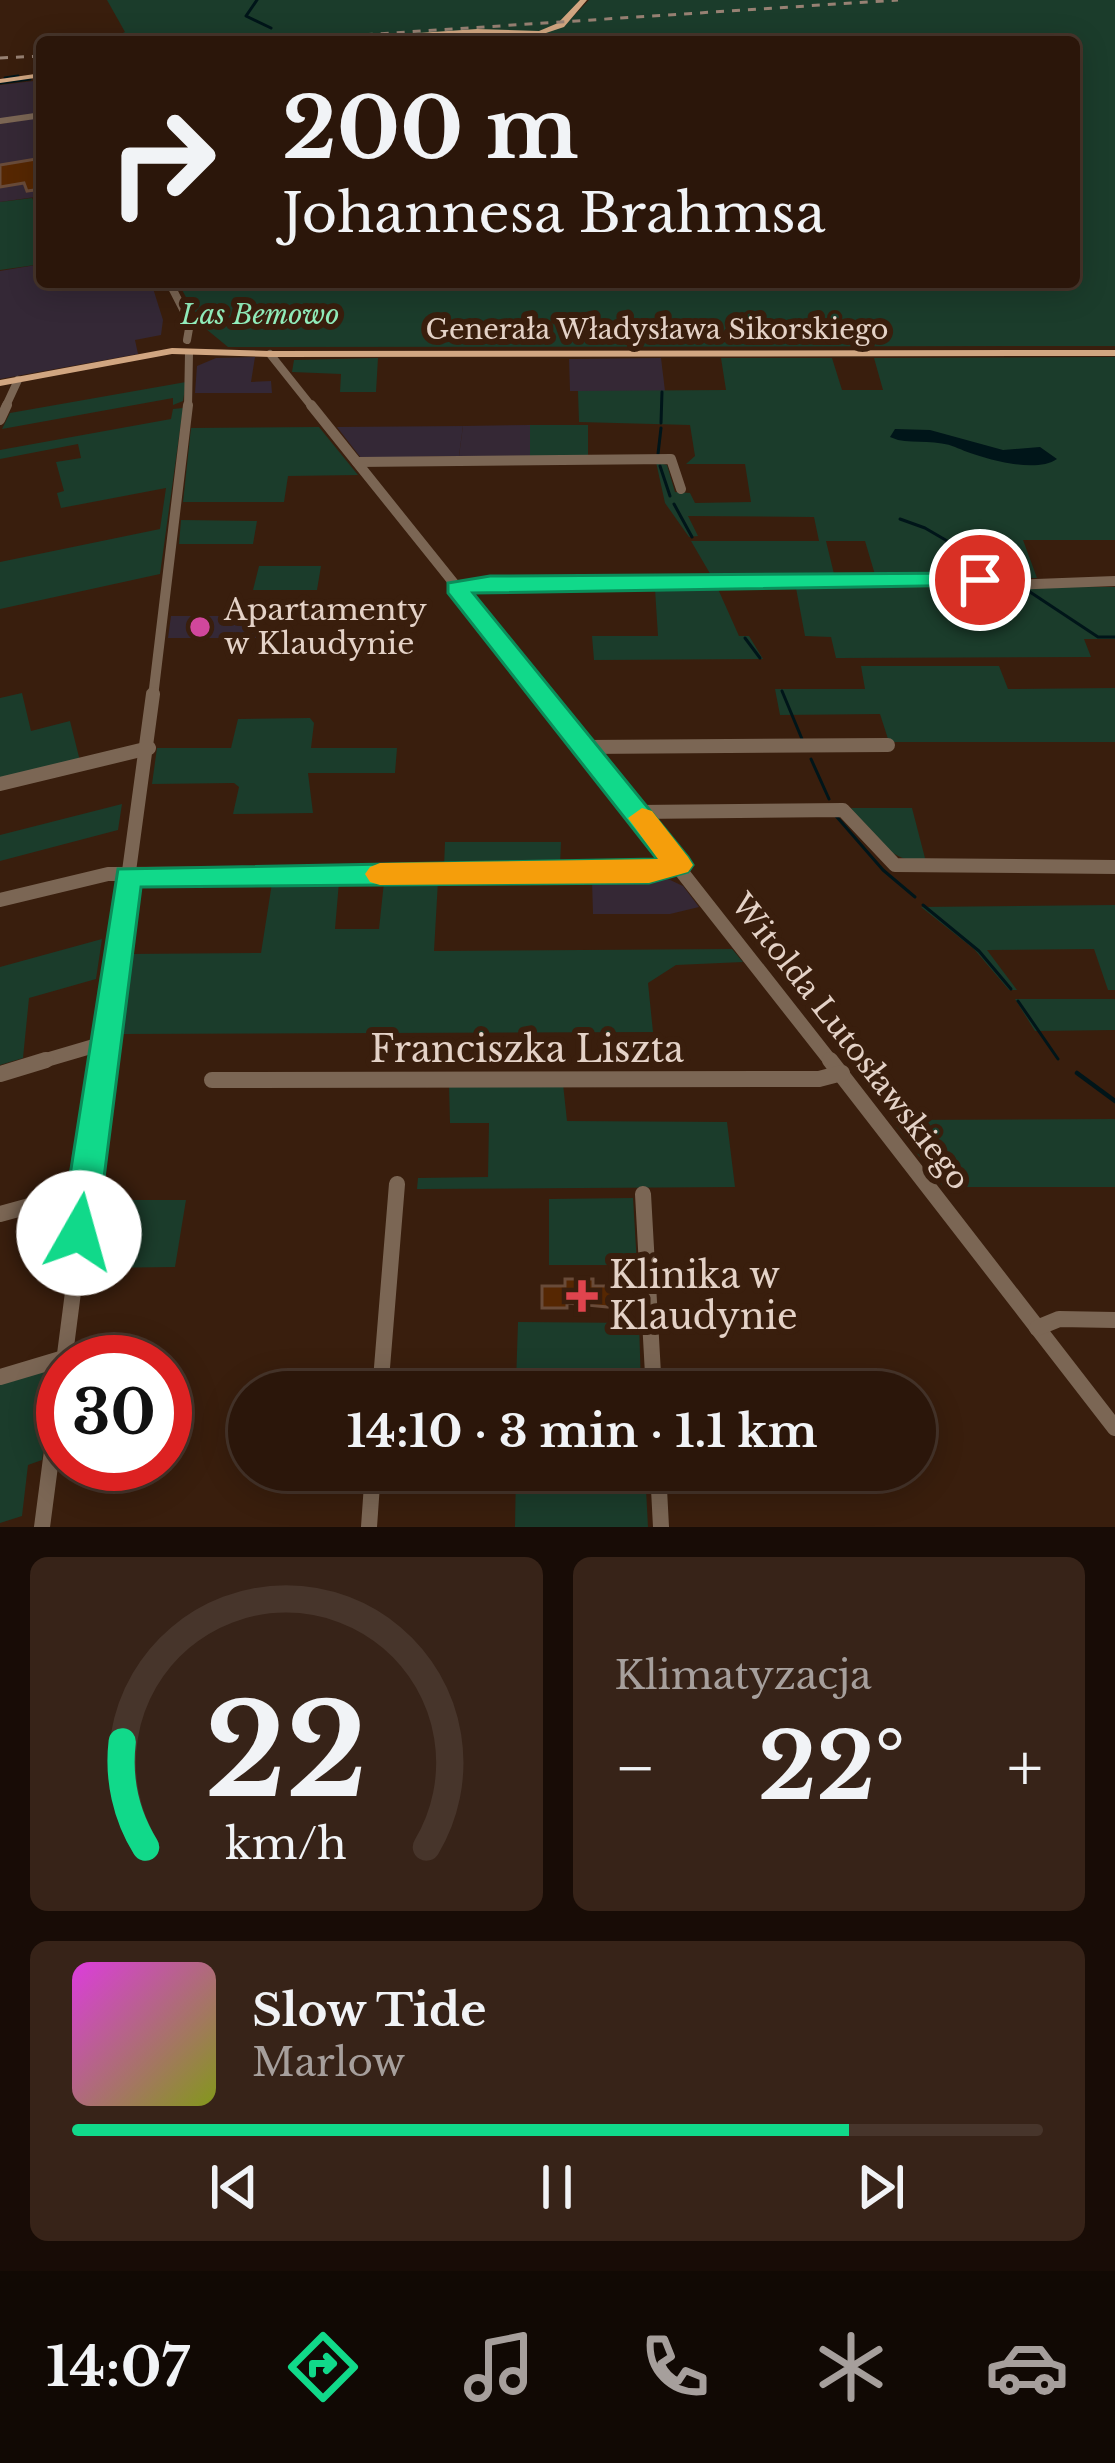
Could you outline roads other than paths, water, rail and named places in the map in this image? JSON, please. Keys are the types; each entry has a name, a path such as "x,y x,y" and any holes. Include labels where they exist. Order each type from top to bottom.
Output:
{"main road":[{"path":"403,36 540,33 561,25 584,0"},
{"path":"0,81 36,76"},
{"name":"Generała Władysława Sikorskiego","path":"18,380 192,348 270,354 1115,353"},
{"path":"0,383 18,380"}],"street":[{"path":"0,122 36,116"},
{"path":"67,1335 104,1043 149,748 190,390 190,322 173,288"},
{"name":"Witolda Lutosławskiego","path":"270,354 638,812 1115,1428"},
{"path":"0,420 18,380"},
{"path":"356,462 671,459 681,489"},
{"path":"457,588 490,583 980,580 1009,585 1115,580"},
{"path":"585,747 888,745"},
{"path":"0,784 149,748"},
{"path":"638,812 843,810 895,866 1115,867"},
{"path":"0,900 107,874 649,872 678,865"},
{"path":"0,1074 104,1043"},
{"name":"Franciszka Liszta","path":"212,1080 819,1079 842,1073"},
{"path":"382,1371 397,1184"},
{"path":"0,1214 84,1191"},
{"path":"643,1194 653,1371"},
{"path":"1037,1328 1059,1319 1115,1321"},
{"path":"0,1378 36,1369"},
{"path":"42,1527 47,1491"},
{"path":"369,1527 372,1491"},
{"path":"659,1491 661,1527"}],"waterway":[{"path":"257,0 246,16 271,28"},
{"path":"5,78 18,76"},
{"path":"0,83 30,79"},
{"path":"661,423 662,392"},
{"path":"658,454 661,428"},
{"path":"660,466 670,496"},
{"path":"674,504 692,537"},
{"path":"900,519 925,528 1014,580"},
{"path":"1027,590 1098,637 1115,637"},
{"path":"745,638 760,658"},
{"path":"782,691 802,739"},
{"path":"811,759 829,799"},
{"path":"836,816 883,870 915,897"},
{"path":"923,905 979,951 1011,989"},
{"path":"1018,1001 1058,1059"},
{"path":"1077,1073 1115,1101"}],"railway":[{"path":"345,36 898,0"},
{"path":"0,58 36,56"}],"place":[{"name":"Apartamenty w Klaudynie","path":"200,627"},
{"name":"Klinika w Klaudynie","path":"582,1296"}],"park label":[{"name":"Las Bemowo","path":"260,315"}]}
